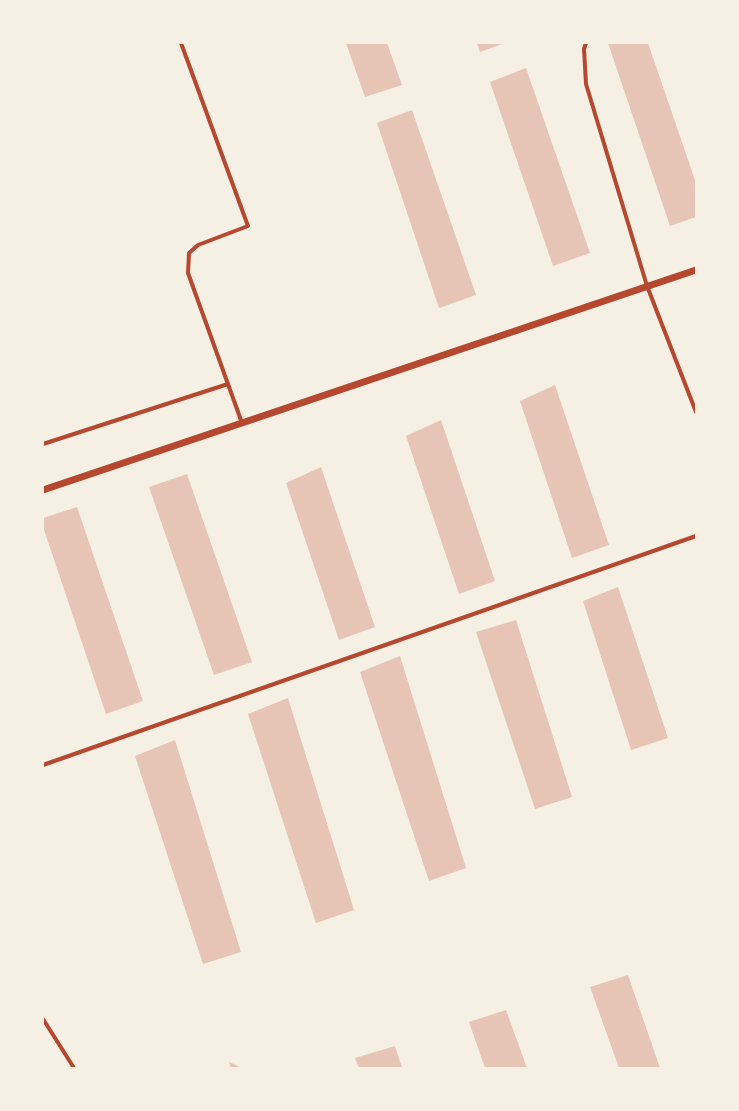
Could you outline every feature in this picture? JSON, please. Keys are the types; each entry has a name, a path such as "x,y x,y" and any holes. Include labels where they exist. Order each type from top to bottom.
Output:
{"street":[{"path":"181,43 248,226 198,245 188,253 188,273 242,423"},
{"path":"586,43 584,49 586,84 647,286 696,412"},
{"path":"43,490 696,270"},
{"path":"43,444 228,384"},
{"path":"43,765 696,536"},
{"path":"43,1019 74,1068"}],"building":[{"path":"346,43 387,43 402,85 365,97"},
{"path":"477,43 505,43 480,52"},
{"path":"608,43 648,43 696,183 696,217 670,226"},
{"path":"526,68 590,253 553,266 490,82"},
{"path":"412,110 476,295 439,308 377,123"},
{"path":"555,385 609,545 572,558 520,401"},
{"path":"441,420 495,581 459,594 406,436"},
{"path":"321,467 375,627 339,640 286,483"},
{"path":"187,474 252,662 214,675 149,487"},
{"path":"77,507 143,701 106,714 43,527 43,518"},
{"path":"618,587 668,738 631,750 583,601"},
{"path":"516,620 572,797 535,809 476,632"},
{"path":"400,656 466,868 429,881 360,672"},
{"path":"288,698 354,910 316,923 248,714"},
{"path":"175,740 241,952 203,964 135,756"},
{"path":"628,975 660,1068 619,1068 590,987"},
{"path":"506,1010 527,1068 485,1068 469,1022"},
{"path":"395,1046 402,1068 359,1068 355,1058"},
{"path":"229,1062 242,1068 231,1068"}]}
